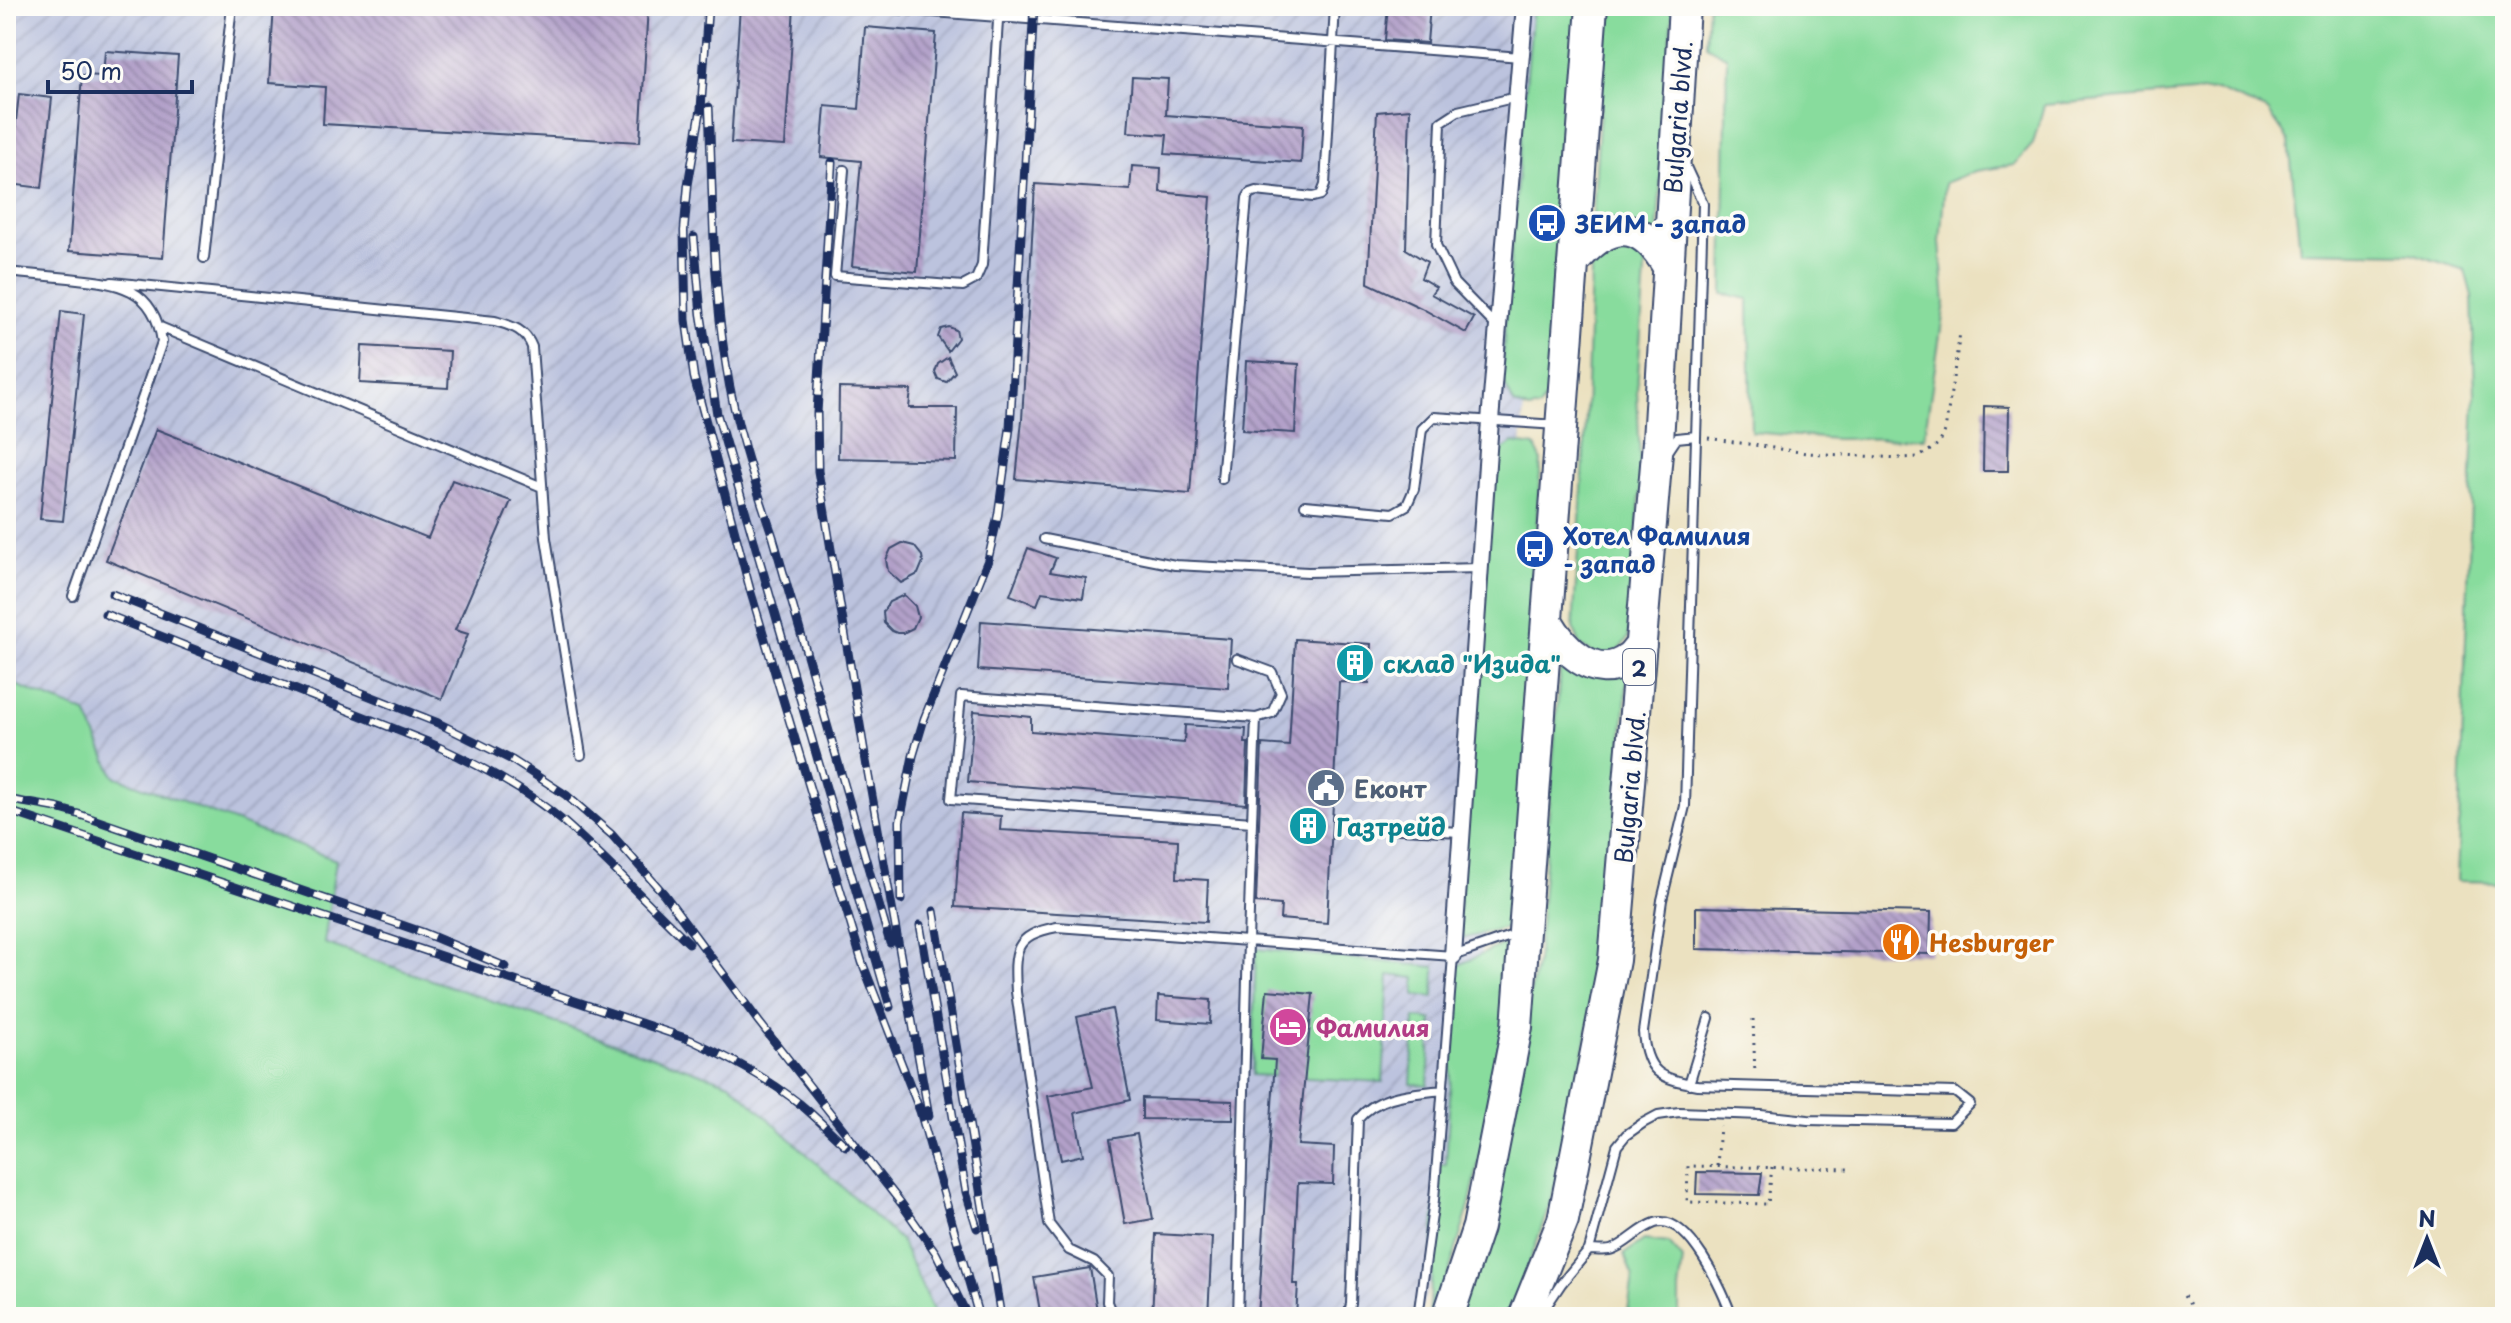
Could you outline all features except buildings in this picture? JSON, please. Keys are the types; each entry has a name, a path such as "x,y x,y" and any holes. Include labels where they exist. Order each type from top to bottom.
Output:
{"highway":[{"path":"1448,1317 1478,1227 1517,1027 1592,6"},
{"name":"Bulgaria blvd.","path":"1524,1317 1563,1220 1614,960 1653,496 1684,6"},
{"path":"1573,263 1588,245 1602,236 1629,231 1644,235 1667,265"},
{"path":"1547,621 1558,640 1572,653 1583,662 1600,667 1628,660 1641,645"}],"street":[{"path":"1453,956 1490,421 1525,6"}],"lane":[{"path":"204,258 232,6"},
{"path":"856,6 1521,57"},
{"path":"844,170 835,276 963,286 976,279 982,265 999,6"},
{"path":"1222,479 1247,198 1256,191 1313,197 1321,195 1325,185 1335,6"},
{"path":"1499,329 1454,283 1436,245 1441,122 1458,111 1518,97"},
{"path":"1539,1317 1589,1250 1617,1146 1626,1135 1658,1115 1679,1112 1822,1121 1951,1123 1970,1104 1955,1092 1689,1084 1663,1077 1645,1053 1643,1032 1662,900 1685,806 1703,204 1675,144"},
{"path":"6,272 495,321 520,330 528,337 532,347 546,538 581,755"},
{"path":"73,596 162,342 153,310 139,295 112,282"},
{"path":"160,327 542,487"},
{"path":"1305,505 1393,513 1407,505 1414,489 1422,429 1434,417 1561,426"},
{"path":"1653,496 1669,449 1677,438 1696,436"},
{"path":"1044,539 1190,566 1308,572 1480,568"},
{"path":"1237,659 1272,672 1281,693 1272,713 1256,718 961,696 951,799 1252,822"},
{"path":"1238,1317 1256,718"},
{"path":"1342,826 1461,832"},
{"path":"1113,1317 1107,1302 1108,1276 1094,1262 1069,1250 1049,1224 1016,992 1014,960 1023,939 1038,931 1057,927 1453,956 1525,932"},
{"path":"1418,1317 1434,1200 1453,956"},
{"path":"1689,1084 1709,1018"},
{"path":"1348,1317 1358,1119 1369,1106 1403,1095 1442,1090"},
{"path":"1589,1250 1611,1250 1653,1224 1663,1221 1670,1223 1686,1235 1700,1252 1725,1295 1732,1317"}],"path":[{"path":"1696,436 1806,453 1919,457 1940,442 1945,431 1960,333"},
{"path":"1753,1019 1755,1087"},
{"path":"1772,1167 1768,1204 1687,1202 1688,1166 1772,1167 1850,1169"},
{"path":"2184,1296 2199,1317"}],"shaded area":[{"path":"6,6 1553,6 1499,750 1466,1117 1440,1251 1419,1317 936,1317 901,1241 730,1083 6,833"}],"green space":[{"path":"1533,6 1583,6 1575,114 1562,181 1547,396 1539,408 1529,410 1514,404 1502,379"},
{"path":"1607,6 1673,6 1657,235 1592,228"},
{"path":"1708,6 2505,6 2505,882 2457,881 2475,395 2472,296 2465,270 2411,253 2300,251 2289,141 2268,111 2216,90 2044,105 2033,144 2014,165 1975,171 1945,183 1940,242 1945,303 1924,438 1836,439 1751,432 1749,299 1723,294 1727,57 1706,45"},
{"path":"1633,243 1646,256 1637,390 1641,485 1628,638 1618,651 1599,657 1581,646 1573,628 1585,443 1591,271 1605,247"},
{"path":"1513,443 1535,446 1541,459 1530,624 1536,694 1516,926 1457,940 1489,467 1498,453"},
{"path":"1561,659 1628,670 1608,917 1569,1136 1527,1270 1508,1317 1459,1317 1537,962"},
{"path":"6,681 86,713 114,776 336,860 324,943 730,1083 901,1241 936,1317 6,1317"},
{"path":"1503,944 1514,952 1507,1032 1469,1207 1435,1317 1429,1317 1438,1165 1446,1165 1457,966"},
{"path":"1256,949 1435,967 1434,997 1415,995 1415,978 1389,975 1383,1082 1252,1075"},
{"path":"1415,1018 1432,1020 1428,1085 1411,1084"},
{"path":"1644,1240 1669,1243 1683,1259 1679,1317 1627,1317 1633,1277 1624,1254"}],"railway":[{"path":"708,6 701,109 684,231 686,320 694,377 751,593 862,962 920,1111 979,1317"},
{"path":"901,900 900,821 913,756 924,719 988,560 998,515 1010,428 1034,6"},
{"path":"709,107 718,300 734,409 890,943"},
{"path":"832,162 817,413 818,471 929,1116"},
{"path":"694,237 701,314 717,414 890,1007"},
{"path":"112,594 438,723 512,760 566,795 612,835 664,894 759,1022 901,1203 936,1253 968,1317"},
{"path":"105,614 430,743 500,778 564,822 689,943"},
{"path":"6,799 78,814 422,932 506,967"},
{"path":"6,810 691,1040 774,1085 846,1146"},
{"path":"934,911 1001,1317"},
{"path":"920,925 966,1192 977,1228"}],"place":[{"name":"ЗЕИМ - запад","path":"1547,223"},
{"name":"Хотел Фамилия - запад","path":"1535,549"},
{"name":"склад \"Изида\"","path":"1355,663"},
{"name":"Еконт","path":"1326,788"},
{"name":"Газтрейд","path":"1308,826"},
{"name":"Hesburger","path":"1901,942"},
{"name":"Фамилия","path":"1288,1027"}]}
